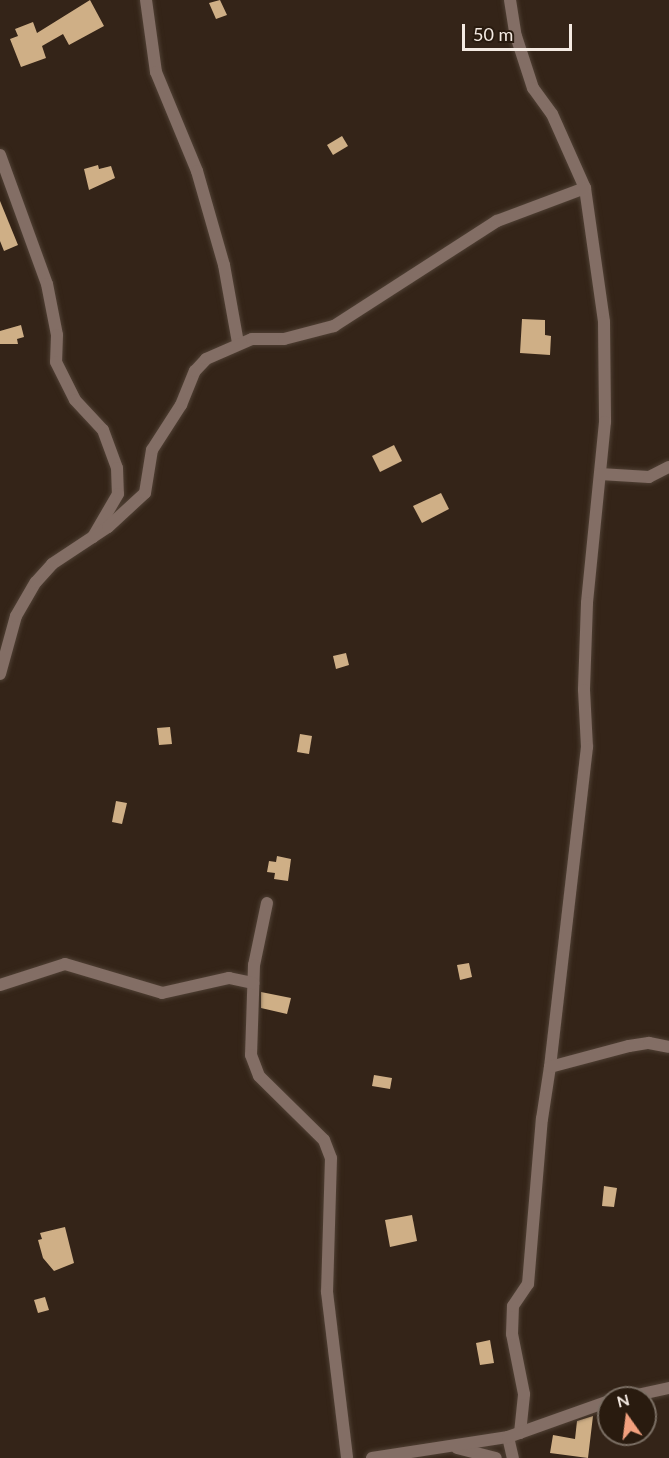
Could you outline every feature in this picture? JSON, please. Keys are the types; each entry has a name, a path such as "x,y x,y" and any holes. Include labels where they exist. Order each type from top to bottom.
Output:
{"street":[{"path":"147,0 156,72 197,171 224,265 238,344"},
{"path":"510,0 516,36 533,88 552,114 585,188 604,322 600,474 592,528 587,603 584,690 587,747 542,1119 528,1284 513,1306 512,1334 524,1394 514,1435 513,1458"},
{"path":"0,155 47,285 57,335 56,362 75,400 103,430 117,468 118,494 99,520 93,537"},
{"path":"0,674 22,602 52,564 93,537 145,493 152,450 181,405 195,370 206,359 238,344 308,335 334,326 497,221 585,188"},
{"path":"600,474 649,477 669,467"},
{"path":"267,903 253,983 250,1042 254,1065 259,1076 324,1140 331,1158 327,1292 346,1458"},
{"path":"0,985 65,964 162,993 229,978 253,983"},
{"path":"550,1067 629,1046 650,1043 669,1047"},
{"path":"372,1458 514,1435 597,1405"},
{"path":"452,1446 496,1458"}],"building":[{"path":"90,0 104,26 69,45 63,34 42,46 46,58 21,67 10,39 18,36 15,29 33,22 37,33"},
{"path":"220,0 227,15 216,19 209,3"},
{"path":"342,136 348,146 333,155 327,145"},
{"path":"98,165 99,169 111,166 115,178 89,190 84,169"},
{"path":"0,201 18,245 4,251 0,241"},
{"path":"522,319 545,320 545,335 551,336 550,355 520,353"},
{"path":"21,325 24,337 17,339 18,344 0,344 0,331"},
{"path":"394,445 402,461 380,472 372,456"},
{"path":"441,493 449,509 422,523 413,506"},
{"path":"346,653 349,665 336,669 333,656"},
{"path":"170,727 172,744 159,745 157,728"},
{"path":"300,734 312,736 309,754 297,752"},
{"path":"116,801 127,803 122,824 112,822"},
{"path":"277,856 291,859 288,881 274,879 275,873 267,872 269,861 276,862"},
{"path":"469,963 472,977 460,980 457,965"},
{"path":"261,992 291,998 287,1014 261,1008"},
{"path":"374,1075 392,1078 390,1089 372,1086"},
{"path":"604,1186 617,1188 614,1207 602,1206"},
{"path":"412,1215 417,1241 390,1247 385,1220"},
{"path":"65,1227 74,1263 54,1271 43,1258 38,1240 42,1239 40,1233"},
{"path":"45,1297 49,1310 38,1313 34,1300"},
{"path":"490,1340 494,1363 480,1365 476,1343"},
{"path":"593,1416 588,1458 550,1453 553,1435 575,1439 577,1421"}]}
